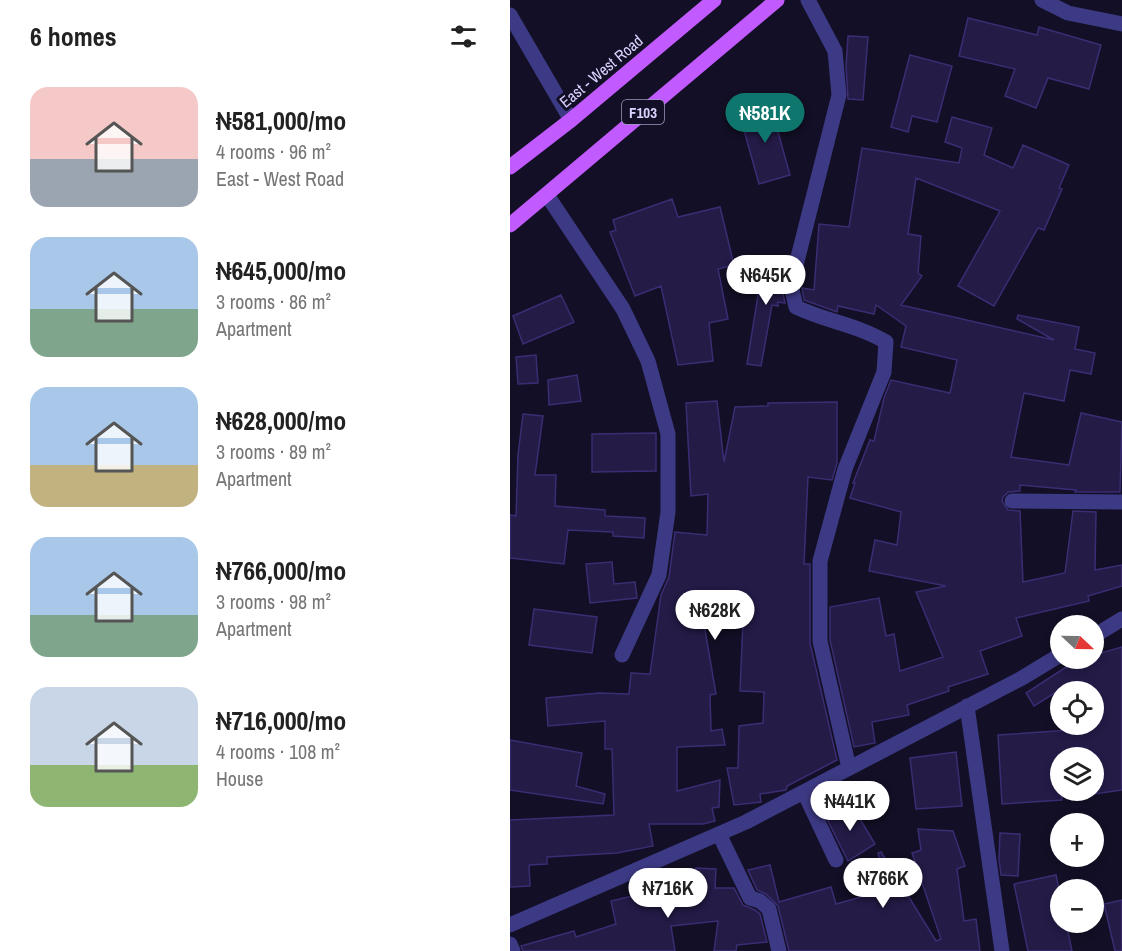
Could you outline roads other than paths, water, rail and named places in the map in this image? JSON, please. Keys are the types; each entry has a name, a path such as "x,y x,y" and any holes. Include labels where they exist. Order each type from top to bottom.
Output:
{"main road":[{"name":"East - West Road","path":"510,167 571,120 714,0"},
{"name":"F103","path":"510,225 777,0"}],"street":[{"path":"808,0 835,51 839,95 791,285 796,307 813,315 869,332 886,342 884,372 845,470 819,561 820,640 849,768"},
{"path":"1042,0 1068,13 1122,24"},
{"path":"510,15 571,120"},
{"path":"547,195 623,309 648,361 668,434 668,512 659,575 622,655"},
{"path":"1012,501 1122,502"},
{"path":"1104,630 1122,619"},
{"path":"510,925 718,834 804,792 1050,660"},
{"path":"967,706 1002,951"},
{"path":"804,792 836,860"},
{"path":"718,834 750,898 769,909 779,951"},
{"path":"510,944 513,951"}]}
